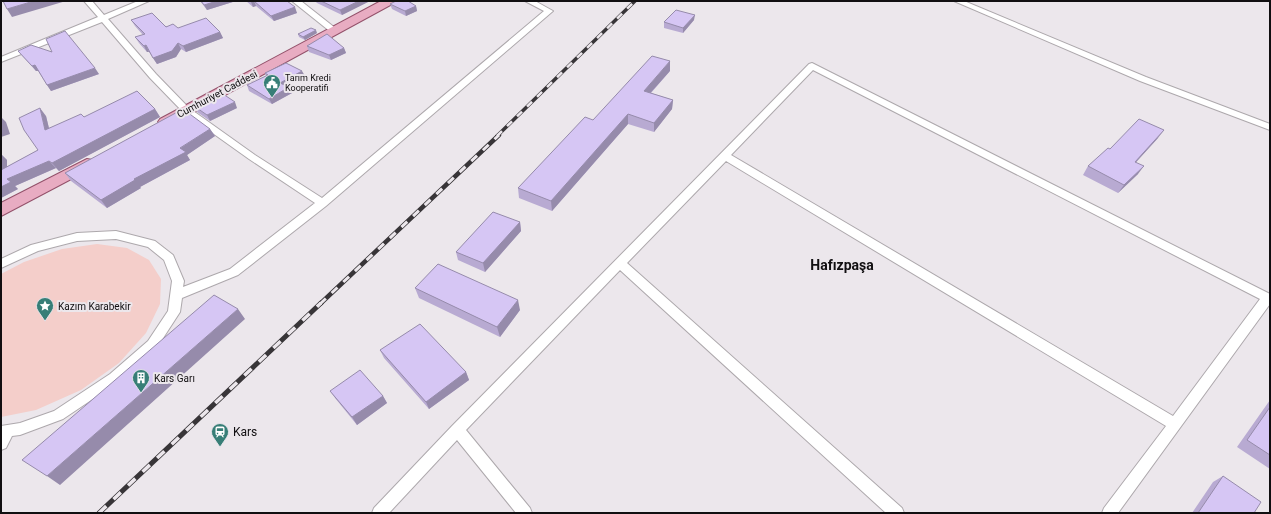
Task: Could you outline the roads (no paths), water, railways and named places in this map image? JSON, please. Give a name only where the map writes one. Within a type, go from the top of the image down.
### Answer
[{"type":"main road","name":"Cumhuriyet Caddesi","points":[[152,129],[390,1]]},
{"type":"main road","points":[[1,210],[97,158]]},
{"type":"street","points":[[88,1],[153,76],[186,110],[252,157],[322,203]]},
{"type":"street","points":[[1,60],[145,1]]},
{"type":"street","points":[[296,1],[335,31]]},
{"type":"street","points":[[176,295],[234,272],[322,203],[549,11],[529,1]]},
{"type":"street","points":[[958,1],[1143,79],[1270,127]]},
{"type":"street","points":[[379,513],[457,430],[812,66],[1269,298],[1109,513]]},
{"type":"street","points":[[725,156],[1175,424]]},
{"type":"street","points":[[1,264],[35,248],[77,237],[116,235],[151,244],[169,258],[178,281],[174,312],[152,345],[114,378],[58,415],[20,429],[5,431],[1,444]]},
{"type":"street","points":[[620,264],[897,513]]},
{"type":"street","points":[[457,430],[526,513]]},
{"type":"railway","points":[[497,136],[635,1]]},
{"type":"railway","points":[[320,304],[499,135]]},
{"type":"railway","points":[[99,513],[321,303]]},
{"type":"place","name":"Tarım Kredi Kooperatifi","points":[[272,98]]},
{"type":"place","name":"Kazım Karabekir","points":[[45,321]]},
{"type":"place","name":"Kars Garı","points":[[141,393]]},
{"type":"place","name":"Kars","points":[[220,447]]},
{"type":"district","name":"Hafızpaşa","points":[[842,265]]}]
